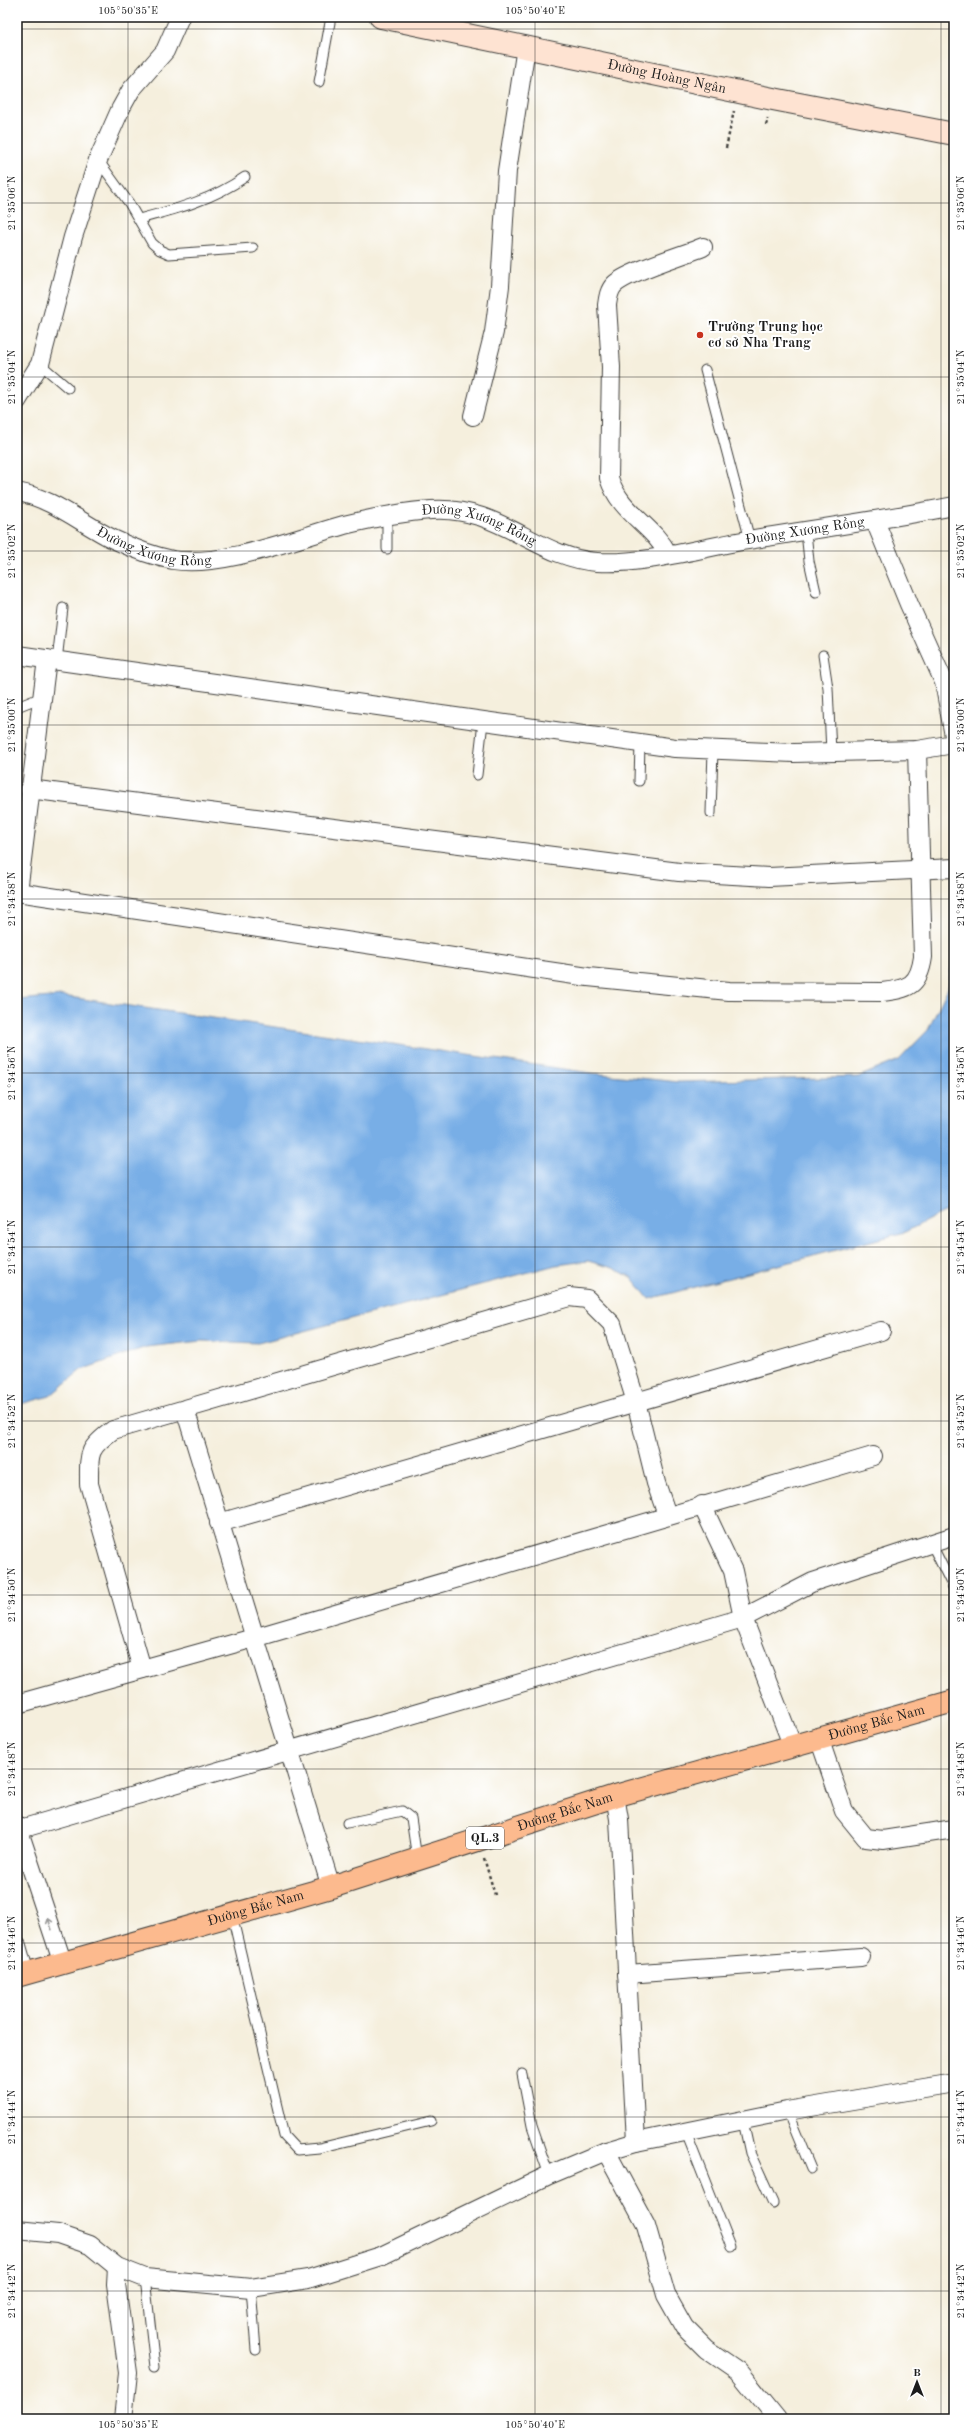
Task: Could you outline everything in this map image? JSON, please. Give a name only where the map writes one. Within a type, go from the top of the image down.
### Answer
[{"type":"highway","name":"Đường Bắc Nam","points":[[21,1975],[62,1961],[332,1887],[615,1796],[954,1701]]},
{"type":"street","points":[[17,401],[40,364],[73,237],[98,160],[121,108],[131,90],[165,51],[180,17]]},
{"type":"street","name":"Đường Hoàng Ngân","points":[[381,17],[738,92],[954,134]]},
{"type":"street","points":[[473,416],[494,332],[500,286],[507,171],[526,47]]},
{"type":"street","points":[[668,554],[661,541],[624,508],[612,488],[609,478],[611,367],[607,305],[608,295],[614,285],[626,277],[704,247]]},
{"type":"street","name":"Đường Xương Rồng","points":[[17,492],[35,495],[112,539],[136,549],[175,560],[219,559],[387,515],[433,510],[464,511],[487,517],[569,557],[594,562],[621,562],[875,521],[954,506]]},
{"type":"street","points":[[875,521],[908,604],[944,682],[954,736]]},
{"type":"street","points":[[17,655],[640,744],[713,750],[831,752],[917,750],[954,744]]},
{"type":"street","points":[[52,660],[42,697],[25,798],[18,892],[588,977],[729,991],[882,992],[906,989],[921,973],[923,957],[917,750]]},
{"type":"street","points":[[25,798],[679,872],[769,877],[954,868]]},
{"type":"street","points":[[142,1669],[89,1484],[89,1459],[95,1443],[113,1430],[569,1297],[587,1299],[612,1324],[636,1402],[656,1483],[667,1515]]},
{"type":"street","points":[[219,1523],[881,1331]]},
{"type":"street","points":[[185,1409],[254,1638],[332,1887]]},
{"type":"street","points":[[17,1704],[254,1638],[667,1515],[873,1456]]},
{"type":"street","points":[[702,1505],[733,1571],[743,1618],[793,1747]]},
{"type":"street","points":[[62,1961],[17,1828],[743,1618],[813,1582],[954,1536]]},
{"type":"street","points":[[819,1738],[844,1811],[866,1838],[883,1840],[954,1828]]},
{"type":"street","points":[[615,1796],[619,1819],[636,2142]]},
{"type":"street","points":[[17,1946],[21,1975]]},
{"type":"street","points":[[627,1974],[861,1957]]},
{"type":"street","points":[[17,2230],[58,2234],[90,2245],[117,2267],[145,2278],[251,2288],[308,2279],[381,2256],[549,2175],[606,2151],[685,2130],[743,2121],[787,2111],[954,2082]]},
{"type":"street","points":[[606,2151],[646,2225],[666,2295],[684,2327],[706,2349],[738,2371],[777,2419]]},
{"type":"street","points":[[117,2267],[116,2284],[128,2373],[122,2419]]},
{"type":"lane","points":[[319,82],[331,17]]},
{"type":"lane","points":[[98,160],[139,220],[152,243],[160,250],[169,254],[253,248]]},
{"type":"lane","points":[[139,220],[199,203],[229,188],[245,177]]},
{"type":"lane","points":[[40,364],[68,388]]},
{"type":"lane","points":[[705,370],[750,540]]},
{"type":"lane","points":[[387,515],[387,549]]},
{"type":"lane","points":[[806,532],[809,561],[816,592]]},
{"type":"lane","points":[[52,660],[63,608]]},
{"type":"lane","points":[[823,655],[828,688],[831,752]]},
{"type":"lane","points":[[17,707],[42,697]]},
{"type":"lane","points":[[477,775],[483,722]]},
{"type":"lane","points":[[639,781],[640,744]]},
{"type":"lane","points":[[710,813],[713,750]]},
{"type":"lane","points":[[931,1543],[954,1589]]},
{"type":"lane","points":[[347,1823],[402,1811],[411,1818],[417,1859]]},
{"type":"lane","points":[[232,1915],[284,2136],[291,2146],[297,2150],[319,2148],[431,2121]]},
{"type":"lane","points":[[522,2074],[532,2126],[549,2175]]},
{"type":"lane","points":[[787,2111],[811,2169]]},
{"type":"lane","points":[[743,2121],[750,2153],[773,2203]]},
{"type":"lane","points":[[685,2130],[731,2247]]},
{"type":"lane","points":[[145,2278],[155,2367]]},
{"type":"lane","points":[[251,2288],[256,2350]]},
{"type":"path","points":[[726,148],[738,92]]},
{"type":"path","points":[[479,1840],[495,1895]]},
{"type":"water","points":[[954,951],[954,1209],[942,1213],[905,1232],[649,1299],[631,1277],[613,1268],[588,1261],[556,1265],[258,1343],[201,1341],[146,1347],[81,1370],[50,1396],[17,1405],[17,1000],[62,996],[591,1073],[679,1082],[858,1077],[899,1060],[928,1030],[948,988]]},
{"type":"place","name":"Trường Trung học cơ sở Nha Trang","points":[[700,335]]}]
